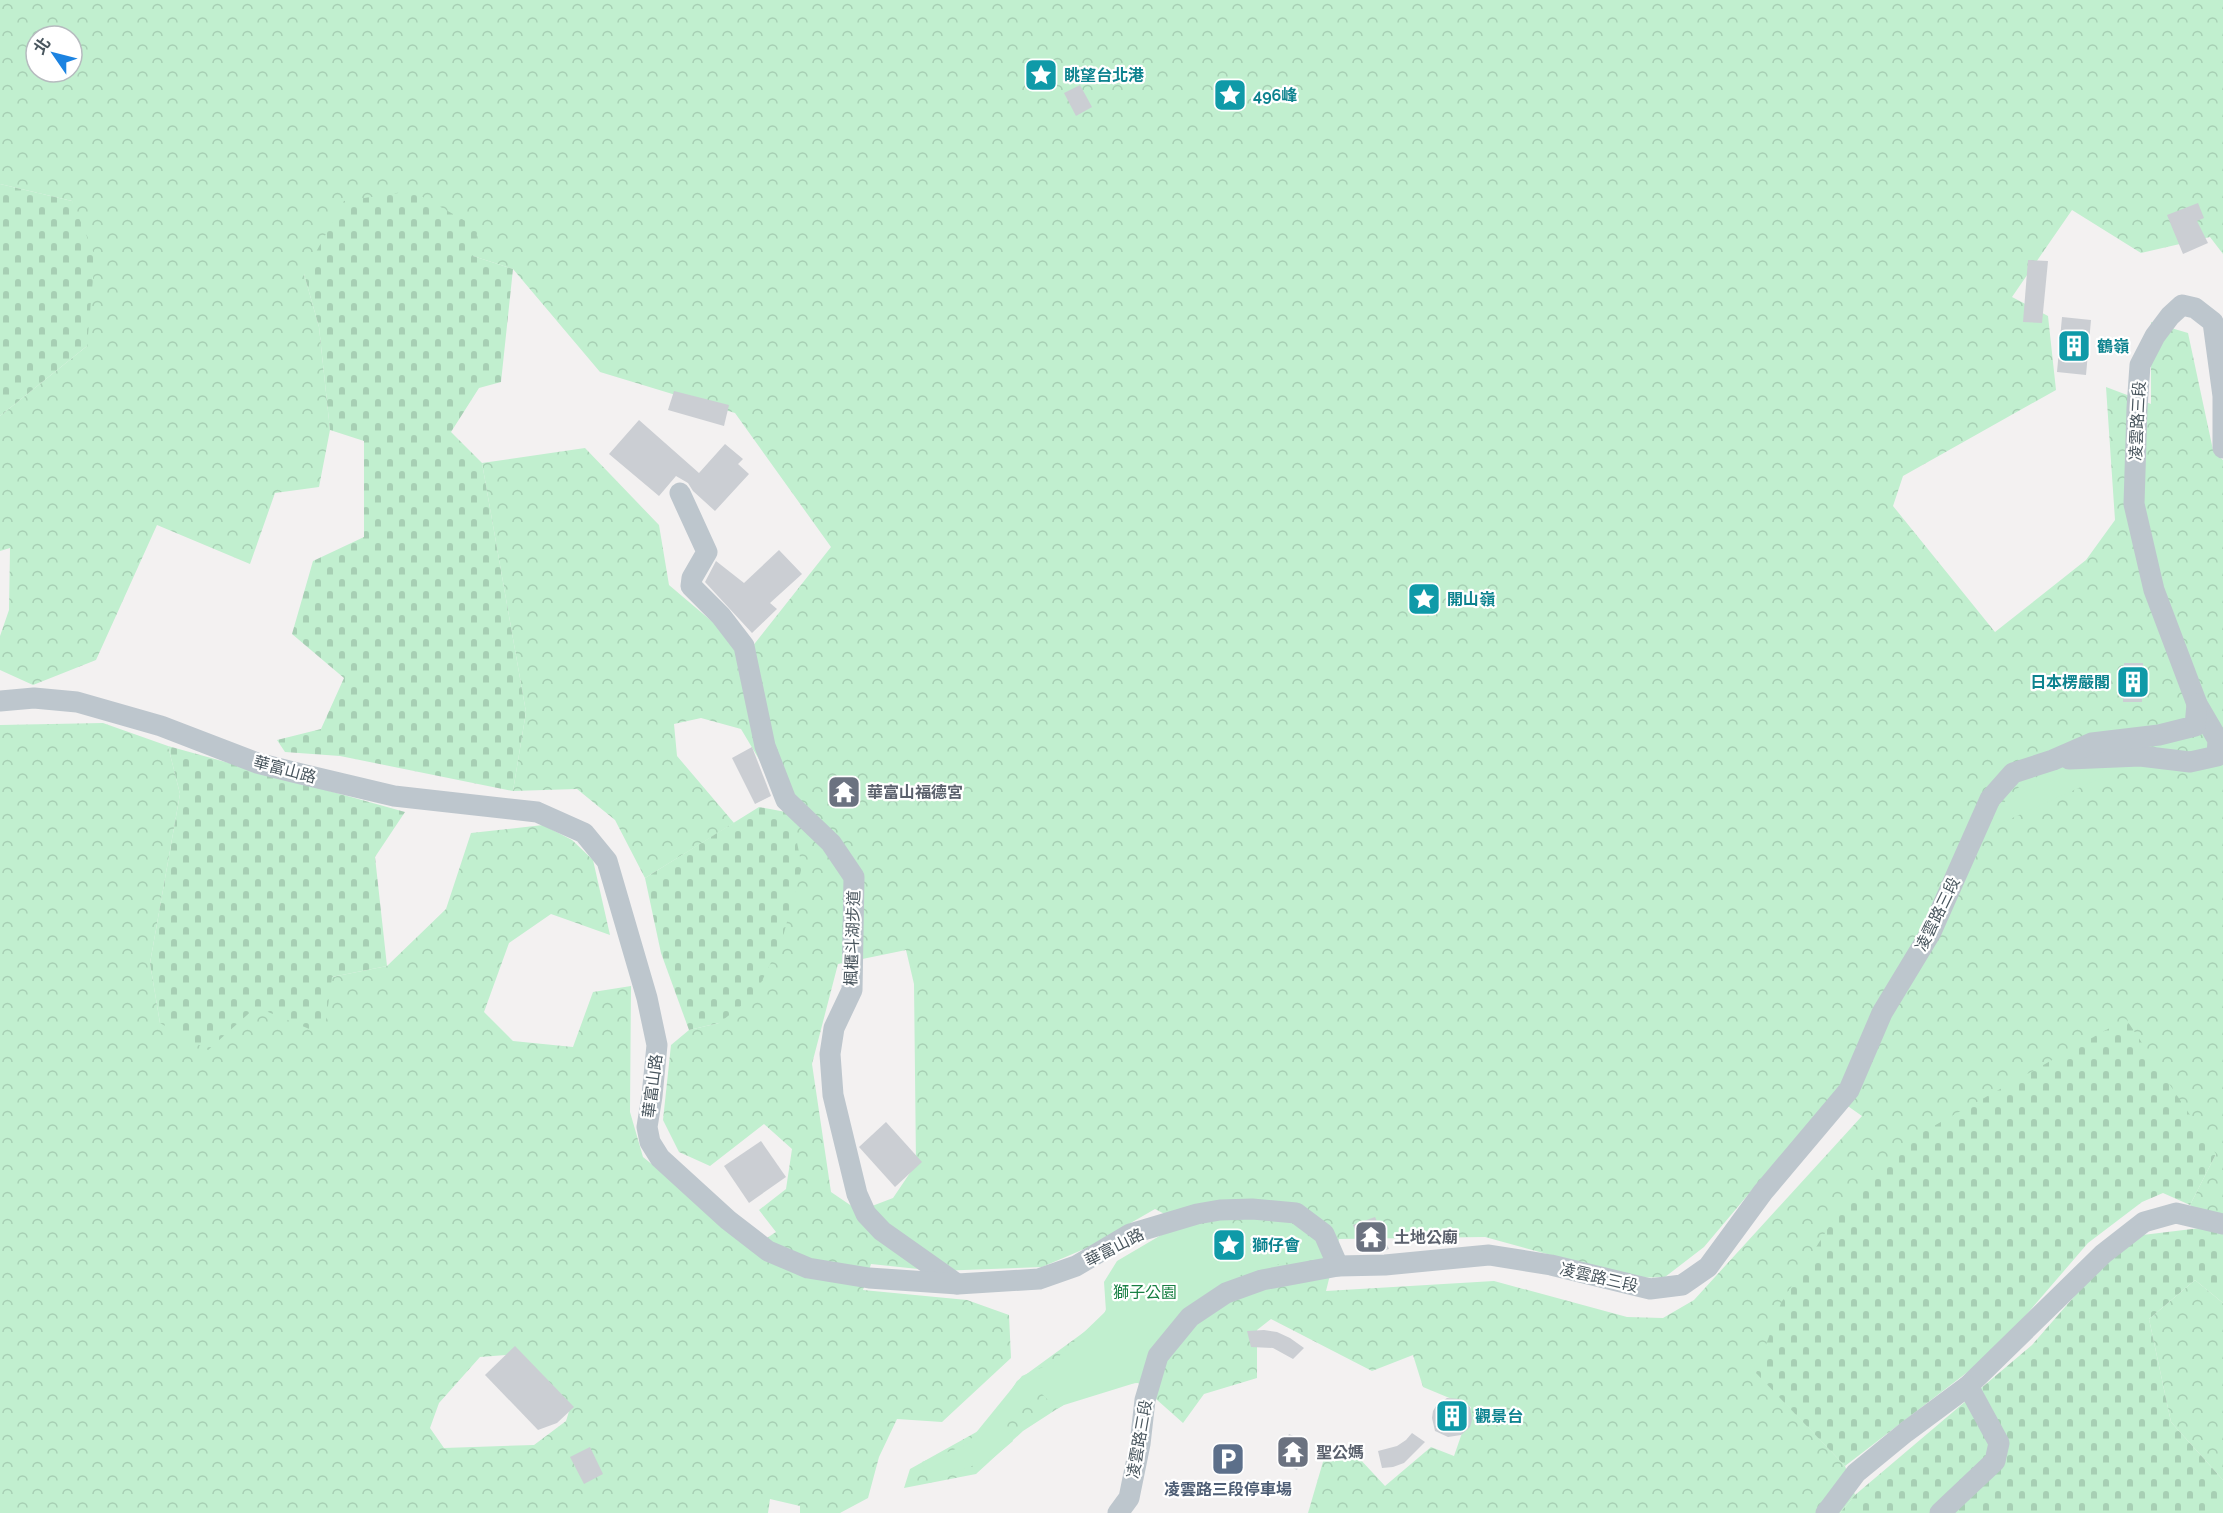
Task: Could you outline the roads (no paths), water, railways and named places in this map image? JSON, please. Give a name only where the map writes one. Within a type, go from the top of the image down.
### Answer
[{"type":"street","name":"凌雲路三段","points":[[2053,760],[2140,756],[2190,762],[2217,756],[2218,740],[2197,704],[2154,590],[2134,504],[2140,365],[2155,336],[2170,316],[2182,305],[2195,308],[2213,322],[2223,396],[2223,448]]},
{"type":"street","name":"楓櫃斗湖步道","points":[[680,493],[707,552],[692,578],[691,586],[721,616],[744,646],[765,746],[786,800],[831,843],[854,877],[852,990],[834,1028],[830,1054],[833,1095],[857,1194],[866,1214],[882,1231],[958,1284]]},
{"type":"street","name":"華富山路","points":[[0,701],[34,698],[77,702],[161,726],[257,763],[394,796],[537,812],[584,833],[607,861],[657,1045],[647,1127],[650,1142],[660,1158],[728,1220],[768,1251],[788,1260],[808,1268],[869,1278],[958,1284],[1040,1279],[1076,1266],[1130,1234],[1197,1214],[1220,1210],[1252,1209],[1296,1213],[1324,1234],[1338,1266]]},
{"type":"street","name":"凌雲路三段","points":[[1118,1513],[1129,1498],[1140,1444],[1145,1400],[1158,1356],[1190,1317],[1226,1293],[1262,1280],[1338,1266],[1385,1265],[1489,1255],[1551,1265],[1650,1289],[1682,1285],[1708,1267],[1763,1192],[1849,1090],[1882,1013],[1931,933],[1990,799],[2013,773],[2053,760],[2092,743],[2159,735],[2195,726],[2197,704]]},
{"type":"street","points":[[1826,1513],[1856,1473],[1968,1386],[2103,1254],[2144,1222],[2176,1214],[2223,1224]]},
{"type":"street","points":[[1940,1513],[1995,1461],[1999,1443],[1968,1386]]},
{"type":"place","name":"眺望台北港","points":[[1041,75]]},
{"type":"place","name":"496峰","points":[[1230,95]]},
{"type":"place","name":"鶴嶺","points":[[2074,346]]},
{"type":"place","name":"開山嶺","points":[[1424,599]]},
{"type":"place","name":"日本楞嚴閣","points":[[2133,682]]},
{"type":"place","name":"華富山福德宮","points":[[844,792]]},
{"type":"place","name":"土地公廟","points":[[1371,1237]]},
{"type":"place","name":"獅仔會","points":[[1229,1245]]},
{"type":"place","name":"觀景台","points":[[1452,1416]]},
{"type":"place","name":"聖公媽","points":[[1293,1452]]},
{"type":"place","name":"凌雲路三段停車場","points":[[1228,1459]]},
{"type":"park label","name":"獅子公園","points":[[1145,1292]]}]
